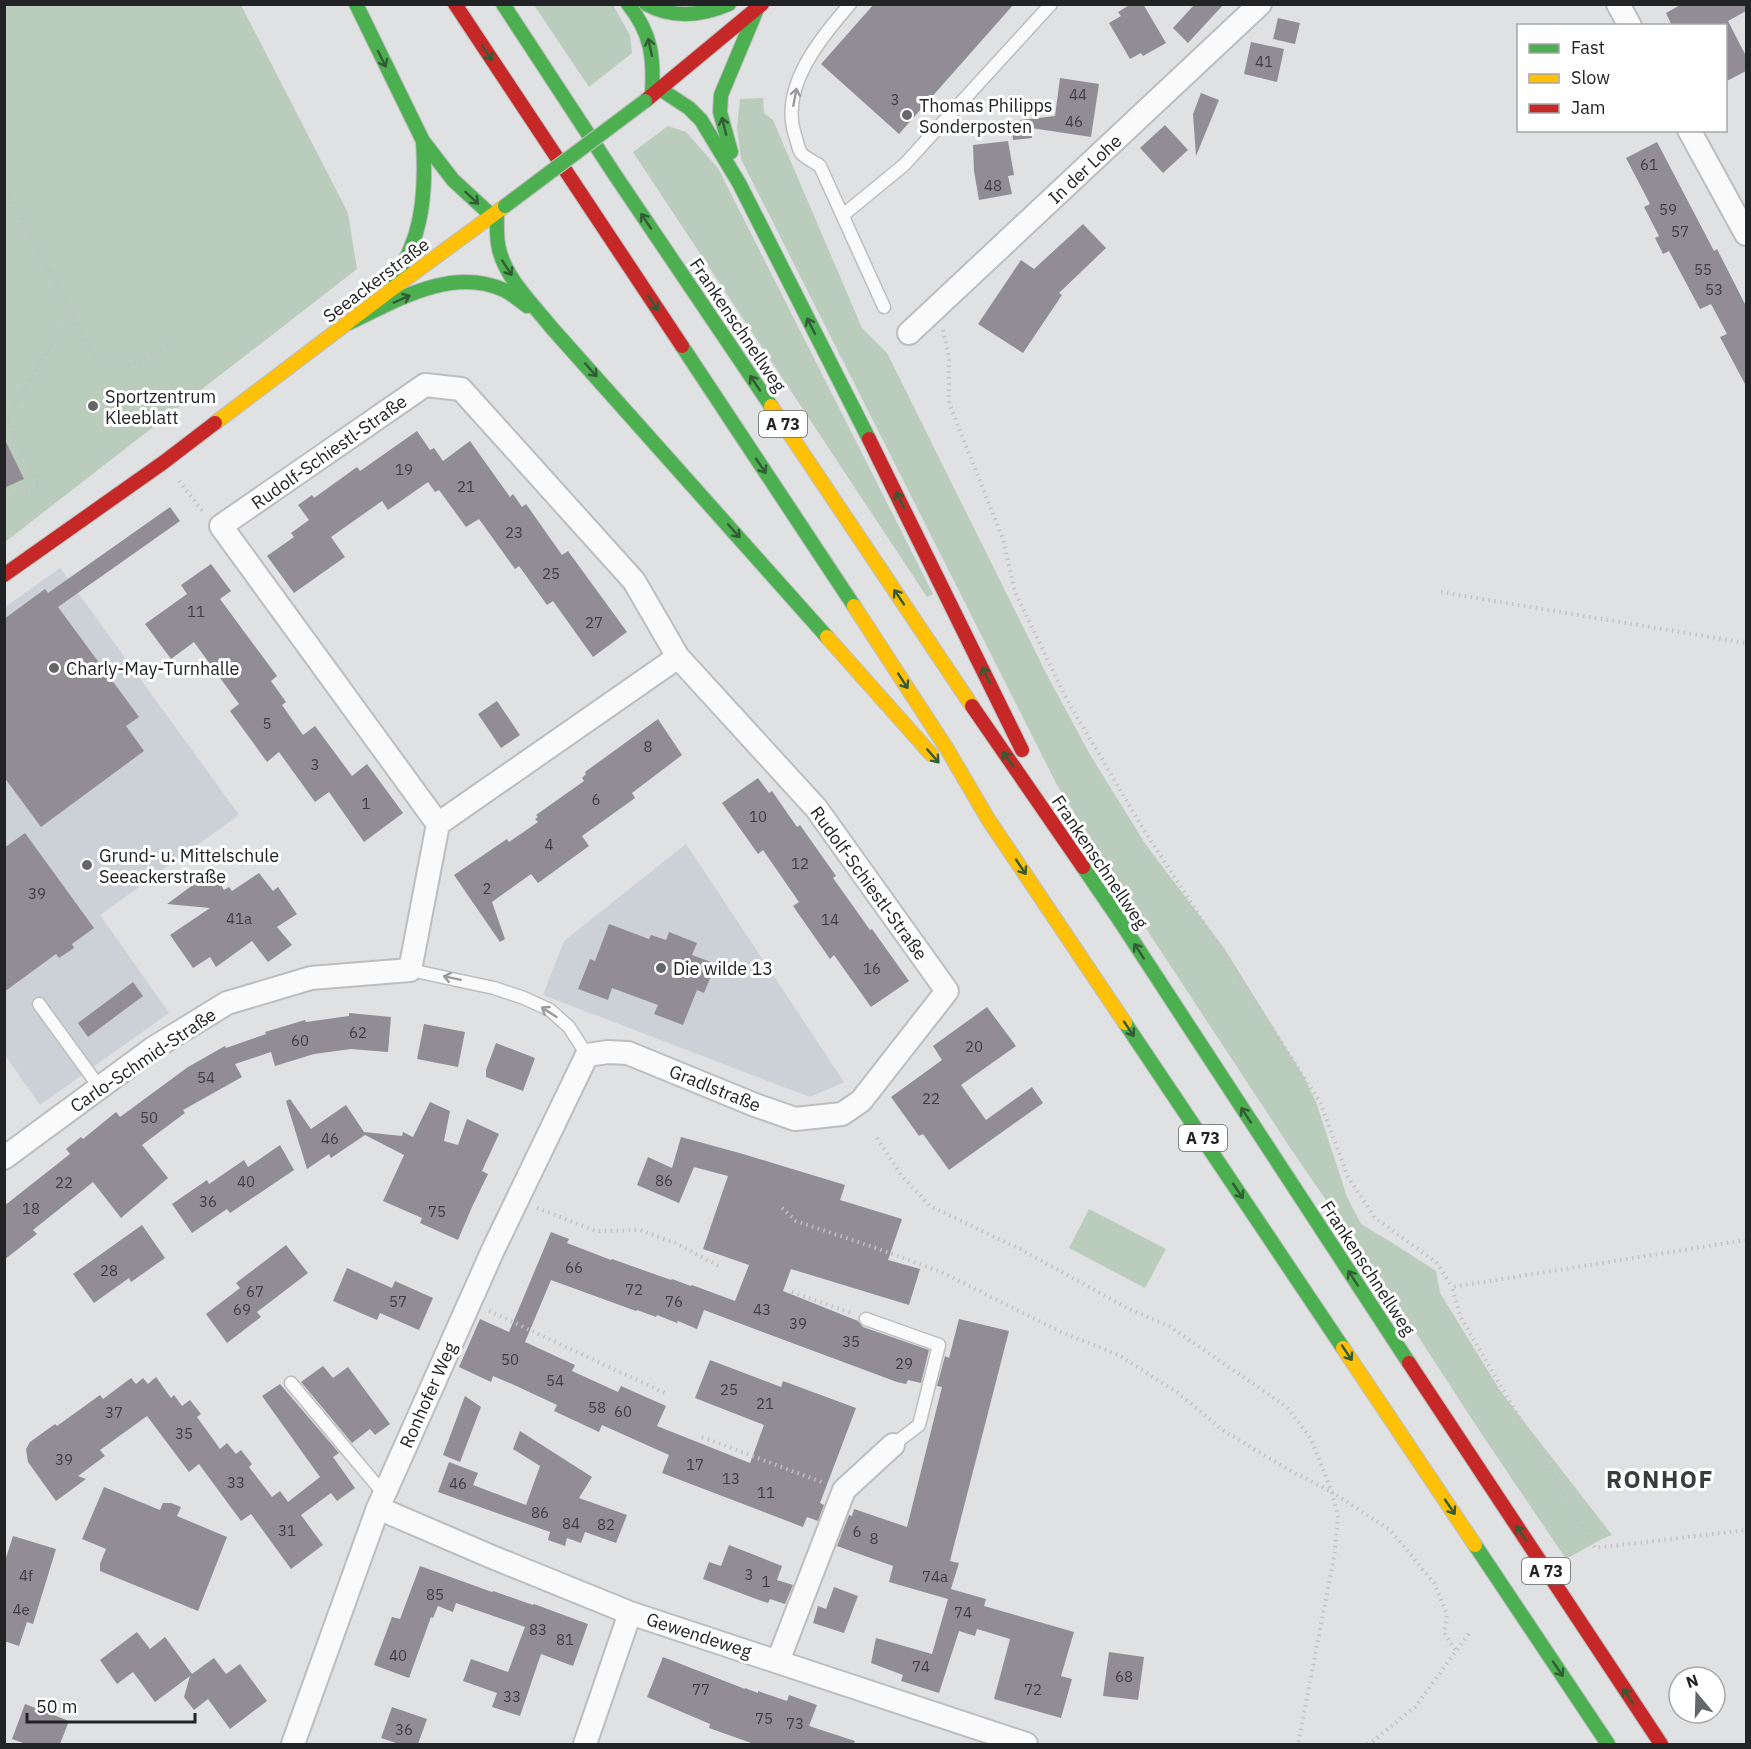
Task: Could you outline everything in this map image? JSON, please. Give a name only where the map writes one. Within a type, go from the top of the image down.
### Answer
[{"type":"main road","points":[[356,4],[423,141],[453,180],[498,211],[496,235],[504,265],[551,327],[988,819]]},
{"type":"main road","name":"A 73","points":[[455,4],[866,624],[947,748],[988,819],[1608,1744]]},
{"type":"main road","name":"Frankenschnellweg","points":[[503,4],[924,635],[1118,918],[1661,1744]]},
{"type":"main road","points":[[628,4],[636,13],[652,46],[652,95],[689,108],[701,120],[739,183],[881,462],[1065,841]]},
{"type":"main road","points":[[646,4],[652,9],[675,15],[696,14],[729,4]]},
{"type":"main road","points":[[739,183],[720,112],[721,95],[759,7]]},
{"type":"main road","name":"Seeackerstraße","points":[[4,575],[164,462],[498,211],[652,95],[759,7]]},
{"type":"main road","points":[[392,289],[416,234],[425,178],[423,141]]},
{"type":"main road","points":[[349,323],[424,289],[452,281],[474,281],[494,285],[522,302],[551,327]]},
{"type":"street","name":"In der Lohe","points":[[909,333],[1260,4]]},
{"type":"street","points":[[1618,4],[1629,24]]},
{"type":"street","points":[[1690,132],[1746,234]]},
{"type":"street","name":"Rudolf-Schiestl-Straße","points":[[221,526],[424,385],[461,389],[634,581],[678,657],[816,808],[947,991],[861,1101],[842,1114]]},
{"type":"street","points":[[221,526],[438,824]]},
{"type":"street","points":[[410,970],[438,824],[678,657]]},
{"type":"street","name":"Carlo-Schmid-Straße","points":[[4,1158],[152,1049],[227,1003],[311,978],[410,970]]},
{"type":"street","name":"Gradlstraße","points":[[587,1055],[608,1052],[628,1053],[795,1119],[842,1114]]},
{"type":"street","name":"Ronhofer Weg","points":[[293,1744],[381,1501],[517,1200],[587,1055]]},
{"type":"street","points":[[778,1661],[844,1490],[893,1445]]},
{"type":"street","name":"Gewendeweg","points":[[381,1501],[630,1613],[1026,1744]]},
{"type":"street","points":[[585,1744],[630,1613]]},
{"type":"lane","points":[[850,4],[806,62],[794,93],[791,124],[801,153],[820,166],[884,307]]},
{"type":"lane","points":[[843,215],[904,165],[1051,4]]},
{"type":"lane","name":"Carlo-Schmid-Straße","points":[[410,970],[494,988],[550,1010],[569,1027],[587,1055]]},
{"type":"lane","points":[[39,1004],[100,1088]]},
{"type":"lane","points":[[866,1319],[939,1346],[919,1425],[893,1445]]},
{"type":"lane","points":[[291,1383],[381,1501]]},
{"type":"path","points":[[4,186],[92,354],[130,365],[170,346]]},
{"type":"path","points":[[937,307],[949,357],[949,404],[1003,540],[1015,592],[1067,700],[1142,827],[1320,1102],[1348,1177],[1375,1218],[1437,1263],[1452,1287],[1460,1316],[1595,1548],[1746,1530]]},
{"type":"path","points":[[4,501],[39,485],[6,415],[71,312]]},
{"type":"path","points":[[164,462],[201,510],[221,526]]},
{"type":"path","points":[[1441,592],[1746,643]]},
{"type":"path","points":[[877,1138],[901,1175],[930,1206],[1022,1250],[1129,1309],[1169,1326],[1287,1407],[1311,1439],[1332,1492],[1338,1518],[1334,1557],[1298,1744]]},
{"type":"path","points":[[517,1200],[596,1231],[640,1230],[675,1243],[719,1266]]},
{"type":"path","points":[[782,1208],[796,1221],[941,1272],[1061,1332],[1119,1355],[1179,1394],[1224,1431],[1289,1470],[1332,1492],[1390,1530],[1434,1583],[1448,1614],[1444,1633],[1456,1651]]},
{"type":"path","points":[[1452,1287],[1746,1240]]},
{"type":"path","points":[[792,1292],[866,1319]]},
{"type":"path","points":[[470,1302],[667,1394]]},
{"type":"path","points":[[702,1437],[844,1490]]},
{"type":"path","points":[[1367,1744],[1415,1707],[1470,1632]]},
{"type":"shaded area","name":"Grund- u. Mittelschule Seeackerstraße","points":[[60,568],[239,815],[100,915],[169,1013],[40,1105],[5,1055],[4,608]]},
{"type":"shaded area","name":"Die wilde 13","points":[[686,844],[844,1082],[810,1097],[543,995],[564,941]]},
{"type":"green space","name":"Sportzentrum Kleeblatt","points":[[5,5],[241,5],[348,213],[357,269],[5,542]]},
{"type":"green space","points":[[534,5],[613,5],[630,35],[632,53],[589,87]]},
{"type":"green space","points":[[763,98],[764,113],[773,120],[862,328],[887,353],[1046,673],[1089,753],[1146,845],[1224,948],[1304,1077],[1316,1102],[1347,1197],[1361,1224],[1436,1271],[1440,1293],[1501,1392],[1612,1535],[1566,1559],[1122,892],[1056,783],[741,159],[737,128],[740,99]]},
{"type":"green space","points":[[668,126],[686,132],[718,168],[933,594],[927,597],[633,152]]},
{"type":"green space","points":[[1089,1209],[1166,1249],[1145,1288],[1069,1248]]},
{"type":"building","points":[[874,4],[1014,4],[899,134],[821,64]]},
{"type":"building","points":[[1131,4],[1143,4],[1166,43],[1143,56],[1141,53],[1130,59],[1109,23],[1121,16],[1118,12]]},
{"type":"building","points":[[1195,4],[1224,4],[1188,43],[1173,28]]},
{"type":"building","points":[[1682,4],[1746,4],[1746,11],[1728,21],[1746,56],[1746,71],[1727,81],[1727,24],[1671,24],[1666,13]]},
{"type":"building","points":[[1278,18],[1300,23],[1295,44],[1273,39]]},
{"type":"building","points":[[1251,42],[1284,49],[1277,82],[1244,74]]},
{"type":"building","points":[[1060,78],[1099,84],[1091,137],[1031,128],[1032,138],[1013,140],[1011,121],[1055,116]]},
{"type":"building","points":[[1201,93],[1219,100],[1196,156],[1193,114]]},
{"type":"building","points":[[1165,125],[1188,150],[1163,173],[1140,148]]},
{"type":"building","points":[[1008,141],[1014,175],[1008,176],[1012,194],[979,200],[974,171],[973,145]]},
{"type":"building","points":[[1657,142],[1714,251],[1717,249],[1746,306],[1746,386],[1720,337],[1727,334],[1711,304],[1700,309],[1669,251],[1663,254],[1655,238],[1659,236],[1644,207],[1650,204],[1626,158]]},
{"type":"building","points":[[1083,224],[1106,248],[1059,293],[1062,295],[1023,353],[978,324],[1021,260],[1034,269]]},
{"type":"building","points":[[417,431],[430,450],[434,448],[443,461],[470,441],[510,497],[513,494],[522,507],[526,504],[562,555],[568,551],[627,632],[593,657],[553,601],[547,605],[519,566],[515,569],[479,519],[466,527],[439,490],[435,492],[428,482],[388,510],[382,501],[331,537],[345,557],[294,593],[267,556],[294,537],[291,533],[309,520],[298,505],[312,495],[314,498],[357,467],[360,471]]},
{"type":"building","points":[[4,438],[24,479],[4,488]]},
{"type":"building","name":"Charly-May-Turnhalle","points":[[170,507],[180,521],[58,607],[139,717],[126,726],[144,751],[41,827],[4,777],[4,619],[45,589],[48,593]]},
{"type":"building","points":[[211,564],[231,591],[220,599],[277,676],[271,681],[286,702],[282,705],[303,735],[315,726],[352,776],[367,764],[403,813],[364,842],[329,792],[315,802],[279,752],[267,762],[230,711],[239,704],[194,642],[171,659],[145,624],[187,594],[181,585]]},
{"type":"building","points":[[497,701],[520,735],[501,748],[478,714]]},
{"type":"building","points":[[658,719],[682,755],[632,793],[635,798],[582,836],[589,846],[538,883],[531,874],[492,902],[505,939],[500,942],[454,875],[507,839],[509,842],[538,822],[535,819],[538,817],[536,815],[584,781],[582,778],[585,772]]},
{"type":"building","points":[[758,778],[769,793],[772,791],[797,827],[800,825],[836,876],[833,878],[909,981],[871,1007],[834,955],[830,959],[793,906],[799,902],[763,850],[758,854],[722,803]]},
{"type":"building","points":[[25,833],[94,928],[72,944],[74,948],[59,958],[56,954],[4,992],[4,848]]},
{"type":"building","points":[[212,871],[224,890],[229,887],[232,891],[259,873],[273,891],[278,887],[297,914],[277,927],[292,945],[268,962],[252,941],[216,967],[210,957],[193,968],[170,935],[210,908],[167,904]]},
{"type":"building","points":[[609,924],[649,939],[651,935],[666,940],[669,932],[697,943],[692,955],[716,964],[704,993],[697,990],[683,1025],[654,1014],[658,1005],[612,988],[608,1000],[578,989],[590,959],[595,961]]},
{"type":"building","points":[[133,982],[143,996],[88,1037],[78,1023]]},
{"type":"building","points":[[987,1007],[1016,1046],[961,1085],[986,1120],[1032,1087],[1043,1103],[949,1170],[923,1134],[919,1136],[891,1097],[942,1060],[933,1046]]},
{"type":"building","points":[[349,1013],[391,1017],[388,1052],[351,1049],[314,1054],[275,1066],[271,1052],[235,1064],[242,1077],[183,1110],[185,1113],[142,1145],[168,1178],[121,1218],[93,1182],[33,1230],[37,1234],[4,1260],[4,1206],[70,1154],[66,1149],[81,1137],[83,1139],[116,1112],[120,1117],[188,1067],[225,1046],[226,1048],[266,1034],[265,1032],[305,1020],[306,1022],[349,1016]]},
{"type":"building","points":[[424,1024],[465,1032],[458,1067],[417,1059]]},
{"type":"building","points":[[496,1043],[535,1058],[523,1091],[486,1077],[486,1070]]},
{"type":"building","points":[[290,1099],[311,1129],[346,1105],[364,1132],[402,1136],[403,1132],[413,1137],[430,1102],[450,1111],[444,1141],[458,1145],[467,1119],[499,1134],[482,1171],[488,1174],[458,1240],[420,1223],[422,1218],[383,1201],[404,1155],[365,1135],[331,1158],[329,1154],[307,1169],[286,1101]]},
{"type":"building","points":[[681,1137],[845,1185],[840,1200],[902,1219],[888,1260],[920,1269],[909,1305],[791,1269],[783,1291],[858,1321],[863,1327],[929,1350],[921,1383],[908,1380],[906,1384],[897,1382],[704,1310],[697,1329],[678,1321],[677,1323],[657,1315],[656,1317],[636,1311],[551,1280],[525,1342],[575,1365],[572,1371],[618,1392],[621,1386],[666,1406],[657,1426],[750,1463],[764,1425],[695,1398],[710,1360],[781,1387],[783,1381],[856,1408],[820,1503],[824,1505],[818,1521],[807,1517],[803,1527],[662,1473],[669,1455],[602,1425],[599,1432],[554,1411],[557,1405],[512,1384],[493,1376],[491,1382],[459,1367],[480,1319],[509,1332],[551,1232],[569,1239],[567,1243],[611,1260],[735,1301],[749,1265],[703,1249],[728,1176],[694,1167],[679,1203],[637,1185],[648,1157],[672,1168]]},
{"type":"building","points":[[280,1145],[294,1170],[230,1213],[227,1209],[192,1233],[172,1204],[207,1180],[209,1184],[244,1160],[248,1167]]},
{"type":"building","points":[[142,1225],[165,1258],[131,1282],[129,1278],[94,1303],[73,1274]]},
{"type":"building","points":[[286,1245],[308,1273],[257,1312],[261,1317],[227,1343],[206,1314],[240,1288],[236,1283]]},
{"type":"building","points":[[347,1268],[392,1288],[395,1281],[433,1298],[419,1330],[380,1313],[377,1320],[333,1301]]},
{"type":"building","points":[[959,1319],[1009,1331],[950,1561],[959,1563],[950,1592],[951,1589],[986,1599],[984,1606],[1074,1632],[1061,1676],[1072,1679],[1061,1718],[994,1699],[1010,1639],[977,1629],[975,1636],[959,1631],[939,1693],[901,1681],[903,1675],[871,1663],[876,1638],[932,1654],[948,1599],[889,1582],[893,1566],[837,1546],[849,1515],[852,1516],[854,1509],[907,1527],[942,1387],[937,1386],[945,1356],[949,1358]]},
{"type":"building","points":[[323,1366],[333,1378],[348,1367],[390,1424],[375,1435],[370,1429],[352,1443],[301,1382]]},
{"type":"building","points":[[156,1377],[171,1398],[174,1395],[182,1406],[190,1400],[201,1414],[197,1417],[220,1449],[227,1443],[236,1454],[241,1450],[252,1464],[249,1467],[272,1497],[280,1491],[288,1502],[320,1477],[262,1396],[280,1384],[339,1453],[333,1457],[355,1488],[337,1501],[331,1493],[301,1515],[323,1545],[291,1569],[251,1514],[241,1521],[199,1464],[189,1472],[147,1416],[100,1450],[105,1456],[78,1476],[86,1479],[56,1501],[28,1462],[26,1449],[30,1442],[100,1395],[103,1399],[131,1378],[136,1384],[143,1378],[148,1384]]},
{"type":"building","points":[[465,1396],[481,1407],[460,1462],[443,1455]]},
{"type":"building","points":[[520,1431],[592,1477],[579,1498],[627,1515],[616,1543],[585,1532],[581,1543],[567,1538],[565,1546],[548,1540],[550,1532],[438,1492],[449,1462],[478,1473],[473,1485],[526,1505],[540,1466],[513,1449]]},
{"type":"building","points":[[104,1487],[160,1510],[163,1503],[181,1507],[177,1516],[227,1537],[198,1611],[100,1571],[100,1564],[106,1549],[82,1539]]},
{"type":"building","points":[[13,1536],[56,1549],[33,1624],[27,1622],[19,1646],[4,1641],[4,1564]]},
{"type":"building","points":[[729,1545],[782,1566],[777,1580],[793,1585],[785,1604],[770,1599],[768,1603],[703,1579],[709,1562],[721,1566]]},
{"type":"building","points":[[420,1566],[588,1624],[573,1666],[541,1654],[520,1716],[492,1707],[497,1693],[463,1681],[471,1659],[508,1672],[525,1627],[456,1603],[453,1612],[438,1606],[433,1618],[431,1617],[409,1678],[374,1665],[392,1617],[400,1619]]},
{"type":"building","points":[[834,1587],[858,1596],[844,1633],[813,1623],[818,1606],[826,1609]]},
{"type":"building","points":[[137,1632],[150,1649],[165,1637],[192,1674],[214,1658],[226,1674],[240,1664],[267,1701],[230,1729],[208,1699],[194,1710],[184,1697],[190,1676],[155,1702],[133,1672],[117,1684],[100,1660]]},
{"type":"building","points":[[1109,1652],[1144,1657],[1138,1700],[1103,1696]]},
{"type":"building","points":[[663,1657],[745,1689],[787,1701],[789,1695],[817,1705],[809,1726],[855,1741],[854,1744],[754,1744],[709,1728],[710,1724],[647,1697]]},
{"type":"building","points":[[25,1704],[69,1721],[60,1744],[26,1744],[12,1739]]},
{"type":"building","points":[[392,1707],[427,1719],[418,1744],[399,1744],[381,1738]]},
{"type":"traffic: fast","points":[[356,4],[423,141],[453,180],[492,216]]},
{"type":"traffic: fast","points":[[503,4],[771,406]]},
{"type":"traffic: fast","points":[[628,4],[642,26],[650,47],[652,95]]},
{"type":"traffic: fast","points":[[646,4],[677,14],[698,13],[729,4]]},
{"type":"traffic: fast","points":[[731,152],[720,112],[721,95],[757,9]]},
{"type":"traffic: fast","points":[[660,89],[689,108],[701,120],[739,183],[869,439]]},
{"type":"traffic: fast","points":[[505,206],[645,101]]},
{"type":"traffic: fast","points":[[392,289],[411,248],[419,222],[424,187],[423,141]]},
{"type":"traffic: fast","points":[[497,212],[499,249],[508,271],[521,291],[827,637]]},
{"type":"traffic: fast","points":[[349,323],[424,289],[464,282],[484,284],[504,290],[527,306]]},
{"type":"traffic: fast","points":[[682,346],[854,606]]},
{"type":"traffic: fast","points":[[1083,867],[1409,1363]]},
{"type":"traffic: fast","points":[[1125,1023],[1343,1348]]},
{"type":"traffic: fast","points":[[1475,1545],[1608,1744]]},
{"type":"traffic: slow","points":[[215,423],[505,206]]},
{"type":"traffic: slow","points":[[771,406],[972,706]]},
{"type":"traffic: slow","points":[[854,606],[947,749],[988,819],[1125,1023]]},
{"type":"traffic: slow","points":[[827,637],[931,754]]},
{"type":"traffic: slow","points":[[1343,1348],[1475,1545]]},
{"type":"traffic: jam","points":[[455,4],[682,346]]},
{"type":"traffic: jam","points":[[645,101],[762,4]]},
{"type":"traffic: jam","points":[[4,575],[164,462],[215,423]]},
{"type":"traffic: jam","points":[[869,439],[1022,750]]},
{"type":"traffic: jam","points":[[972,706],[1083,867]]},
{"type":"traffic: jam","points":[[1409,1363],[1661,1744]]},
{"type":"place","name":"Thomas Philipps Sonderposten","points":[[907,115]]},
{"type":"place","name":"Sportzentrum Kleeblatt","points":[[93,406]]},
{"type":"place","name":"Charly-May-Turnhalle","points":[[54,668]]},
{"type":"place","name":"Grund- u. Mittelschule Seeackerstraße","points":[[87,865]]},
{"type":"place","name":"Die wilde 13","points":[[661,968]]},
{"type":"district","name":"RONHOF","points":[[1660,1479]]}]
